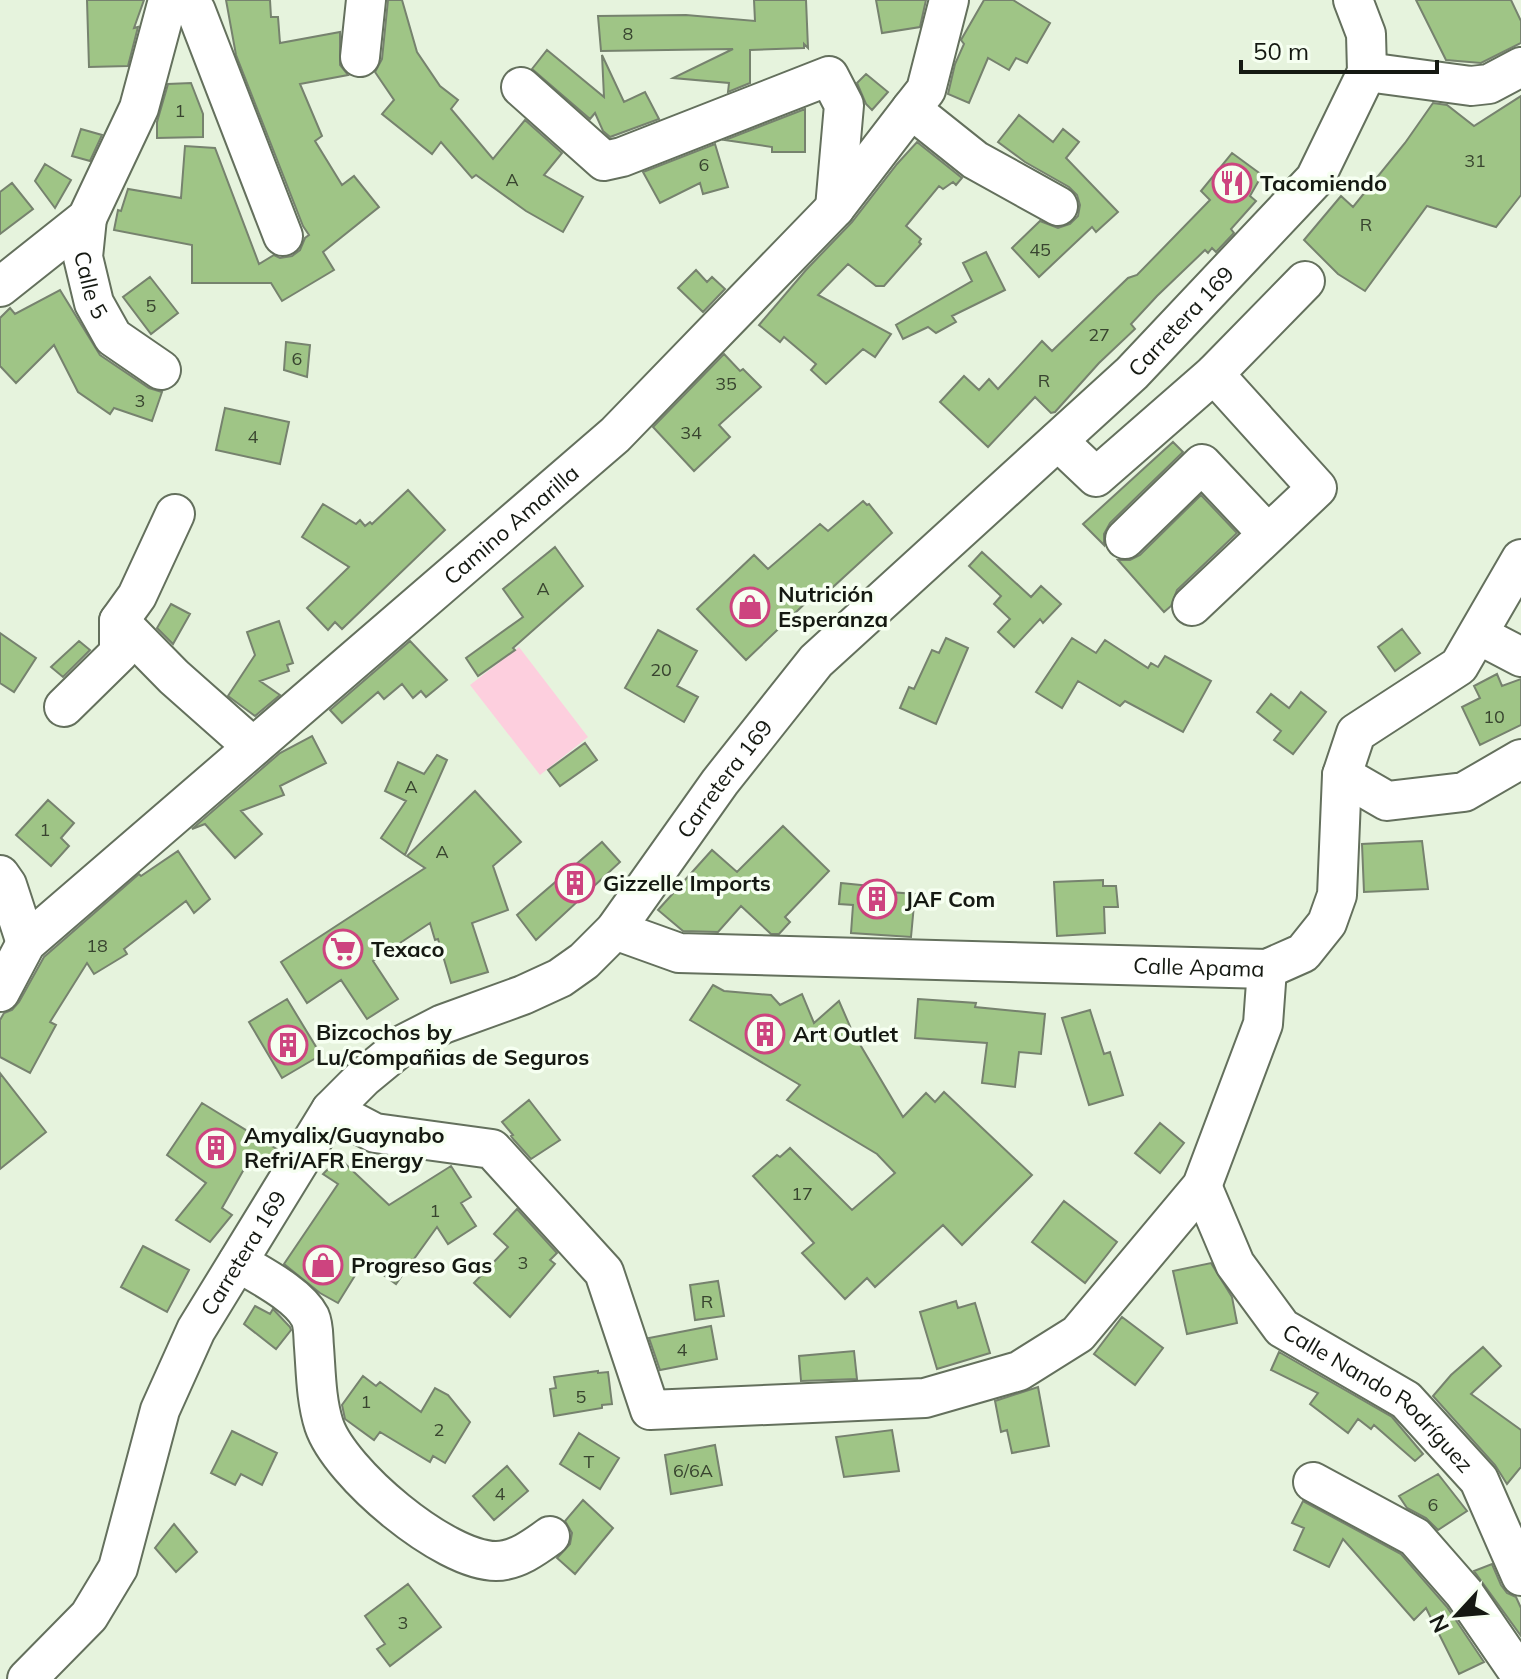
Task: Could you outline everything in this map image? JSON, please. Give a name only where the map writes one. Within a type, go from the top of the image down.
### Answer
[{"type":"street","points":[[0,287],[87,218],[139,108],[168,0]]},
{"type":"street","points":[[178,0],[196,11],[283,236]]},
{"type":"street","points":[[360,57],[366,0]]},
{"type":"street","name":"Camino Amarilla","points":[[0,992],[26,943],[615,435],[835,208],[926,90],[949,0]]},
{"type":"street","name":"Carretera 169","points":[[27,1679],[89,1616],[118,1568],[160,1410],[196,1330],[331,1110],[404,1044],[443,1024],[560,978],[584,961],[615,930],[720,782],[816,661],[1132,373],[1315,179],[1367,72],[1366,34],[1353,0]]},
{"type":"street","points":[[1367,72],[1471,86],[1489,84],[1521,67]]},
{"type":"street","points":[[521,87],[604,161],[622,157],[829,76],[844,105],[835,208]]},
{"type":"street","points":[[911,109],[975,160],[1058,206]]},
{"type":"street","name":"Calle 5","points":[[87,218],[83,257],[94,303],[113,337],[161,370]]},
{"type":"street","points":[[1058,441],[1096,477],[1214,374],[1305,281]]},
{"type":"street","points":[[1192,606],[1317,488],[1214,374]]},
{"type":"street","points":[[1125,539],[1202,464],[1267,533]]},
{"type":"street","points":[[64,707],[119,653],[119,621],[137,596],[175,514]]},
{"type":"street","name":"Calle Apama","points":[[615,930],[679,953],[1267,969],[1303,953],[1327,923],[1337,895],[1342,775],[1356,733],[1459,666],[1521,559]]},
{"type":"street","points":[[119,621],[174,677],[253,747]]},
{"type":"street","points":[[1479,635],[1521,657]]},
{"type":"street","points":[[1342,775],[1387,801],[1464,792],[1521,759]]},
{"type":"street","points":[[0,875],[7,885],[26,943]]},
{"type":"street","points":[[331,1110],[375,1133],[492,1149],[604,1272],[650,1410],[925,1398],[1019,1371],[1078,1334],[1202,1186],[1263,1024],[1267,969]]},
{"type":"street","name":"Calle Nando Rodríguez","points":[[1202,1186],[1235,1264],[1282,1328],[1406,1400],[1479,1480],[1521,1576]]},
{"type":"street","points":[[238,1262],[302,1305],[310,1318],[317,1396],[325,1428],[340,1456],[413,1525],[445,1544],[495,1561],[528,1552],[550,1536]]},
{"type":"street","points":[[1479,1480],[1521,1512]]},
{"type":"street","points":[[1313,1482],[1415,1537],[1464,1593],[1521,1676]]},
{"type":"shaded area","points":[[519,647],[588,737],[540,775],[470,685]]},
{"type":"building","points":[[87,0],[144,0],[134,28],[138,27],[128,66],[89,67]]},
{"type":"building","points":[[226,0],[270,0],[271,17],[278,17],[280,43],[340,32],[340,65],[348,75],[300,84],[322,136],[315,141],[342,185],[354,176],[379,207],[323,252],[334,270],[282,301],[271,283],[192,283],[192,245],[114,230],[118,210],[121,211],[128,189],[181,198],[185,146],[215,148],[259,264],[274,255],[280,258],[292,256],[300,250],[309,235],[236,55]]},
{"type":"building","points":[[388,0],[402,0],[417,52],[440,86],[458,100],[451,109],[493,159],[525,120],[562,153],[544,175],[583,197],[563,232],[526,211],[476,175],[472,178],[441,142],[432,154],[382,114],[394,100],[375,72],[382,59]]},
{"type":"building","points":[[754,0],[806,0],[808,48],[804,44],[804,48],[750,50],[750,83],[728,92],[729,83],[673,78],[733,49],[601,51],[598,16],[686,15],[755,21]]},
{"type":"building","points":[[876,0],[926,0],[920,27],[882,33]]},
{"type":"building","points":[[984,0],[1013,0],[1050,23],[1027,63],[1016,58],[1009,70],[988,58],[969,103],[948,94],[955,64],[964,44],[961,40]]},
{"type":"building","points":[[1416,0],[1511,0],[1521,21],[1521,43],[1481,63],[1446,60]]},
{"type":"building","points":[[547,50],[604,97],[602,55],[624,102],[645,92],[659,119],[610,137],[603,131],[595,113],[590,119],[532,69]]},
{"type":"building","points":[[866,74],[888,92],[872,110],[857,83]]},
{"type":"building","points":[[191,83],[203,114],[203,137],[157,138],[157,122],[168,84]]},
{"type":"building","points":[[1521,96],[1521,195],[1496,227],[1427,206],[1365,291],[1338,274],[1304,240],[1341,196],[1353,207],[1433,103],[1447,105],[1474,126]]},
{"type":"building","points":[[805,109],[805,152],[772,152],[772,147],[725,140]]},
{"type":"building","points":[[1019,115],[1053,142],[1063,129],[1079,142],[1066,158],[1118,212],[1096,232],[1092,227],[1039,277],[1012,248],[1040,221],[1058,228],[1070,224],[1078,216],[1080,205],[1077,195],[1069,187],[1025,162],[998,142]]},
{"type":"building","points":[[81,129],[102,135],[90,161],[72,156]]},
{"type":"building","points":[[917,142],[962,178],[956,185],[953,182],[943,189],[939,186],[906,226],[921,239],[921,244],[884,286],[876,286],[848,264],[818,295],[891,334],[875,357],[863,349],[826,384],[811,370],[816,364],[784,337],[780,342],[759,325],[852,222]]},
{"type":"building","points":[[715,144],[728,187],[703,194],[700,183],[660,203],[643,172]]},
{"type":"building","points":[[1232,153],[1262,175],[1250,196],[1256,201],[1231,229],[1234,233],[1216,252],[1212,248],[1208,253],[1205,250],[1157,296],[1131,324],[1135,329],[1055,412],[1051,413],[1035,397],[988,447],[940,402],[964,376],[979,390],[989,379],[998,389],[1042,341],[1052,351],[1128,278],[1137,275],[1210,200],[1201,191]]},
{"type":"building","points":[[45,164],[71,180],[55,208],[35,181]]},
{"type":"building","points":[[12,183],[33,209],[0,234],[0,192]]},
{"type":"building","points":[[986,252],[1005,290],[952,316],[956,322],[936,333],[928,327],[903,339],[896,325],[972,281],[963,263]]},
{"type":"building","points":[[696,270],[707,282],[712,277],[725,289],[703,312],[678,288]]},
{"type":"building","points":[[150,277],[178,313],[151,334],[123,297]]},
{"type":"building","points":[[60,290],[100,355],[149,388],[162,392],[152,421],[114,408],[110,414],[78,392],[54,345],[16,383],[0,366],[0,318],[10,308],[15,314]]},
{"type":"building","points":[[286,342],[310,345],[307,377],[284,370]]},
{"type":"building","points":[[724,354],[761,387],[719,425],[730,437],[694,471],[653,427]]},
{"type":"building","points":[[225,408],[289,422],[280,464],[216,450]]},
{"type":"building","points":[[1173,442],[1183,452],[1110,523],[1104,534],[1104,545],[1083,524]]},
{"type":"building","points":[[408,490],[445,530],[342,629],[335,622],[328,630],[307,608],[349,567],[302,537],[323,504],[356,524],[360,520],[365,526],[370,522],[372,524]]},
{"type":"building","points":[[1201,495],[1237,533],[1177,590],[1171,606],[1164,612],[1118,560],[1130,560],[1140,555]]},
{"type":"building","points":[[863,501],[869,504],[892,533],[821,598],[816,593],[746,660],[697,609],[754,555],[768,569],[820,524],[828,531]]},
{"type":"building","points":[[555,547],[583,586],[513,648],[515,650],[478,676],[466,658],[523,617],[503,589]]},
{"type":"building","points":[[982,552],[1031,597],[1041,586],[1061,604],[1043,623],[1040,619],[1014,647],[998,632],[1010,619],[994,604],[1001,596],[969,566]]},
{"type":"building","points":[[171,604],[190,614],[173,644],[157,628]]},
{"type":"building","points":[[279,621],[293,663],[287,665],[289,671],[260,681],[280,695],[255,716],[228,696],[255,655],[247,632]]},
{"type":"building","points":[[1402,629],[1420,653],[1395,671],[1378,647]]},
{"type":"building","points":[[658,630],[697,651],[677,686],[698,697],[684,722],[625,688]]},
{"type":"building","points":[[0,633],[36,658],[14,692],[0,683]]},
{"type":"building","points":[[946,638],[968,648],[936,724],[900,708],[909,687],[914,689],[932,650],[939,653]]},
{"type":"building","points":[[1072,638],[1096,653],[1105,640],[1148,668],[1151,663],[1158,667],[1165,656],[1211,681],[1183,732],[1125,701],[1120,706],[1078,681],[1062,708],[1036,692]]},
{"type":"building","points":[[79,641],[90,650],[63,677],[51,667]]},
{"type":"building","points":[[410,641],[447,680],[426,697],[421,691],[413,698],[402,684],[384,699],[378,692],[342,723],[330,710]]},
{"type":"building","points":[[1497,674],[1502,686],[1521,679],[1521,725],[1480,745],[1462,707],[1480,698],[1474,686]]},
{"type":"building","points":[[1301,692],[1326,712],[1293,754],[1274,740],[1281,731],[1257,712],[1271,694],[1289,708]]},
{"type":"building","points":[[312,736],[326,763],[280,786],[284,795],[241,811],[262,834],[235,858],[205,824],[192,829],[280,753]]},
{"type":"building","points":[[585,743],[597,760],[560,786],[548,770]]},
{"type":"building","points":[[437,755],[447,760],[405,855],[381,838],[406,801],[385,791],[398,762],[424,774]]},
{"type":"building","points":[[475,791],[521,842],[493,866],[508,910],[472,923],[488,972],[451,983],[430,923],[373,961],[398,999],[367,1019],[341,980],[307,1003],[281,962],[425,868],[407,856]]},
{"type":"building","points":[[48,800],[74,823],[61,838],[69,846],[51,866],[16,835]]},
{"type":"building","points":[[783,826],[829,871],[785,917],[790,922],[779,934],[771,934],[741,906],[718,932],[683,931],[658,910],[712,850],[737,872]]},
{"type":"building","points":[[1422,841],[1428,889],[1364,892],[1362,844]]},
{"type":"building","name":"Gizzelle Imports","points":[[602,842],[620,862],[536,940],[517,915]]},
{"type":"building","points":[[178,851],[210,899],[194,913],[186,901],[124,949],[127,954],[94,974],[87,963],[50,1022],[56,1025],[30,1073],[0,1057],[0,1020],[19,1002],[44,957],[139,874],[141,876]]},
{"type":"building","points":[[1103,880],[1103,886],[1116,886],[1118,907],[1104,907],[1105,933],[1057,936],[1054,882]]},
{"type":"building","name":"JAF Com","points":[[841,883],[915,894],[911,937],[851,933],[853,905],[839,904]]},
{"type":"building","points":[[713,985],[724,991],[771,995],[780,1005],[802,994],[814,1023],[839,1001],[852,1031],[903,1117],[926,1093],[935,1102],[944,1092],[1032,1175],[962,1245],[943,1225],[875,1287],[867,1278],[845,1299],[802,1253],[814,1243],[753,1176],[790,1148],[852,1210],[895,1173],[877,1154],[787,1100],[800,1085],[690,1020]]},
{"type":"building","name":"Bizcochos by Lu/Compañias de Seguros","points":[[287,999],[321,1055],[282,1078],[249,1022]]},
{"type":"building","points":[[918,999],[976,1003],[975,1007],[1045,1014],[1041,1054],[1019,1052],[1015,1087],[982,1083],[987,1043],[915,1038]]},
{"type":"building","points":[[1090,1010],[1104,1054],[1110,1052],[1123,1095],[1089,1105],[1062,1018]]},
{"type":"building","points":[[0,1073],[46,1132],[0,1169]]},
{"type":"building","points":[[529,1100],[560,1140],[531,1159],[502,1122]]},
{"type":"building","name":"Amyalix/Guaynabo Refri/AFR Energy","points":[[202,1103],[280,1151],[273,1162],[252,1155],[222,1208],[232,1215],[210,1242],[176,1220],[206,1183],[167,1155]]},
{"type":"building","points":[[1160,1123],[1184,1143],[1160,1173],[1135,1153]]},
{"type":"building","points":[[339,1158],[389,1205],[451,1166],[471,1197],[461,1203],[476,1226],[448,1244],[437,1227],[396,1284],[364,1261],[338,1303],[320,1293],[284,1264],[338,1184],[323,1174]]},
{"type":"building","points":[[1064,1201],[1117,1242],[1085,1283],[1032,1242]]},
{"type":"building","points":[[517,1209],[557,1253],[550,1260],[555,1264],[510,1317],[474,1283],[508,1247],[494,1234]]},
{"type":"building","points":[[143,1246],[189,1270],[167,1312],[121,1287]]},
{"type":"building","points":[[1211,1263],[1232,1297],[1237,1323],[1187,1334],[1173,1271]]},
{"type":"building","points":[[718,1281],[724,1316],[695,1320],[690,1285]]},
{"type":"building","points":[[956,1301],[958,1308],[975,1303],[990,1353],[937,1369],[920,1312]]},
{"type":"building","points":[[255,1306],[270,1314],[273,1309],[290,1327],[291,1330],[276,1349],[244,1324]]},
{"type":"building","points":[[1122,1317],[1163,1348],[1135,1385],[1094,1354]]},
{"type":"building","points":[[711,1326],[717,1359],[660,1370],[649,1338]]},
{"type":"building","points":[[1483,1347],[1501,1366],[1471,1394],[1521,1430],[1521,1467],[1507,1484],[1495,1465],[1433,1396]]},
{"type":"building","points":[[854,1351],[857,1379],[801,1381],[799,1356]]},
{"type":"building","points":[[1279,1352],[1392,1417],[1423,1454],[1415,1461],[1374,1425],[1371,1429],[1358,1419],[1348,1433],[1310,1404],[1318,1393],[1271,1370]]},
{"type":"building","points":[[608,1372],[612,1404],[554,1416],[550,1389],[556,1388],[554,1377]]},
{"type":"building","points":[[363,1376],[376,1386],[380,1382],[421,1412],[435,1388],[448,1395],[470,1422],[445,1463],[433,1456],[430,1462],[380,1432],[374,1440],[345,1419],[342,1405]]},
{"type":"building","points":[[1038,1387],[1049,1446],[1012,1453],[1007,1430],[1001,1432],[995,1401]]},
{"type":"building","points":[[892,1430],[899,1471],[844,1477],[836,1437]]},
{"type":"building","points":[[232,1431],[277,1453],[262,1485],[241,1474],[235,1485],[211,1473]]},
{"type":"building","points":[[579,1433],[619,1458],[600,1489],[560,1464]]},
{"type":"building","points":[[715,1445],[722,1485],[671,1494],[665,1455]]},
{"type":"building","points":[[507,1466],[528,1491],[494,1520],[473,1496]]},
{"type":"building","points":[[1438,1474],[1467,1511],[1438,1530],[1426,1518],[1407,1508],[1399,1496]]},
{"type":"building","points":[[583,1500],[613,1528],[575,1574],[557,1558],[570,1544],[572,1533],[565,1521]]},
{"type":"building","points":[[1303,1501],[1401,1554],[1447,1607],[1484,1662],[1459,1674],[1426,1608],[1414,1620],[1343,1539],[1329,1567],[1294,1550],[1304,1528],[1292,1523]]},
{"type":"building","points":[[174,1524],[197,1552],[176,1572],[155,1548]]},
{"type":"building","points":[[1492,1564],[1501,1585],[1507,1593],[1516,1597],[1521,1608],[1521,1636],[1474,1571]]},
{"type":"building","points":[[408,1584],[441,1627],[390,1666],[377,1649],[385,1644],[365,1616]]},
{"type":"place","name":"Tacomiendo","points":[[1232,183]]},
{"type":"place","name":"Nutrición Esperanza","points":[[750,607]]},
{"type":"place","name":"Gizzelle Imports","points":[[575,883]]},
{"type":"place","name":"JAF Com","points":[[877,899]]},
{"type":"place","name":"Texaco","points":[[343,949]]},
{"type":"place","name":"Art Outlet","points":[[765,1034]]},
{"type":"place","name":"Bizcochos by Lu/Compañias de Seguros","points":[[288,1045]]},
{"type":"place","name":"Amyalix/Guaynabo Refri/AFR Energy","points":[[216,1148]]},
{"type":"place","name":"Progreso Gas","points":[[323,1265]]}]
